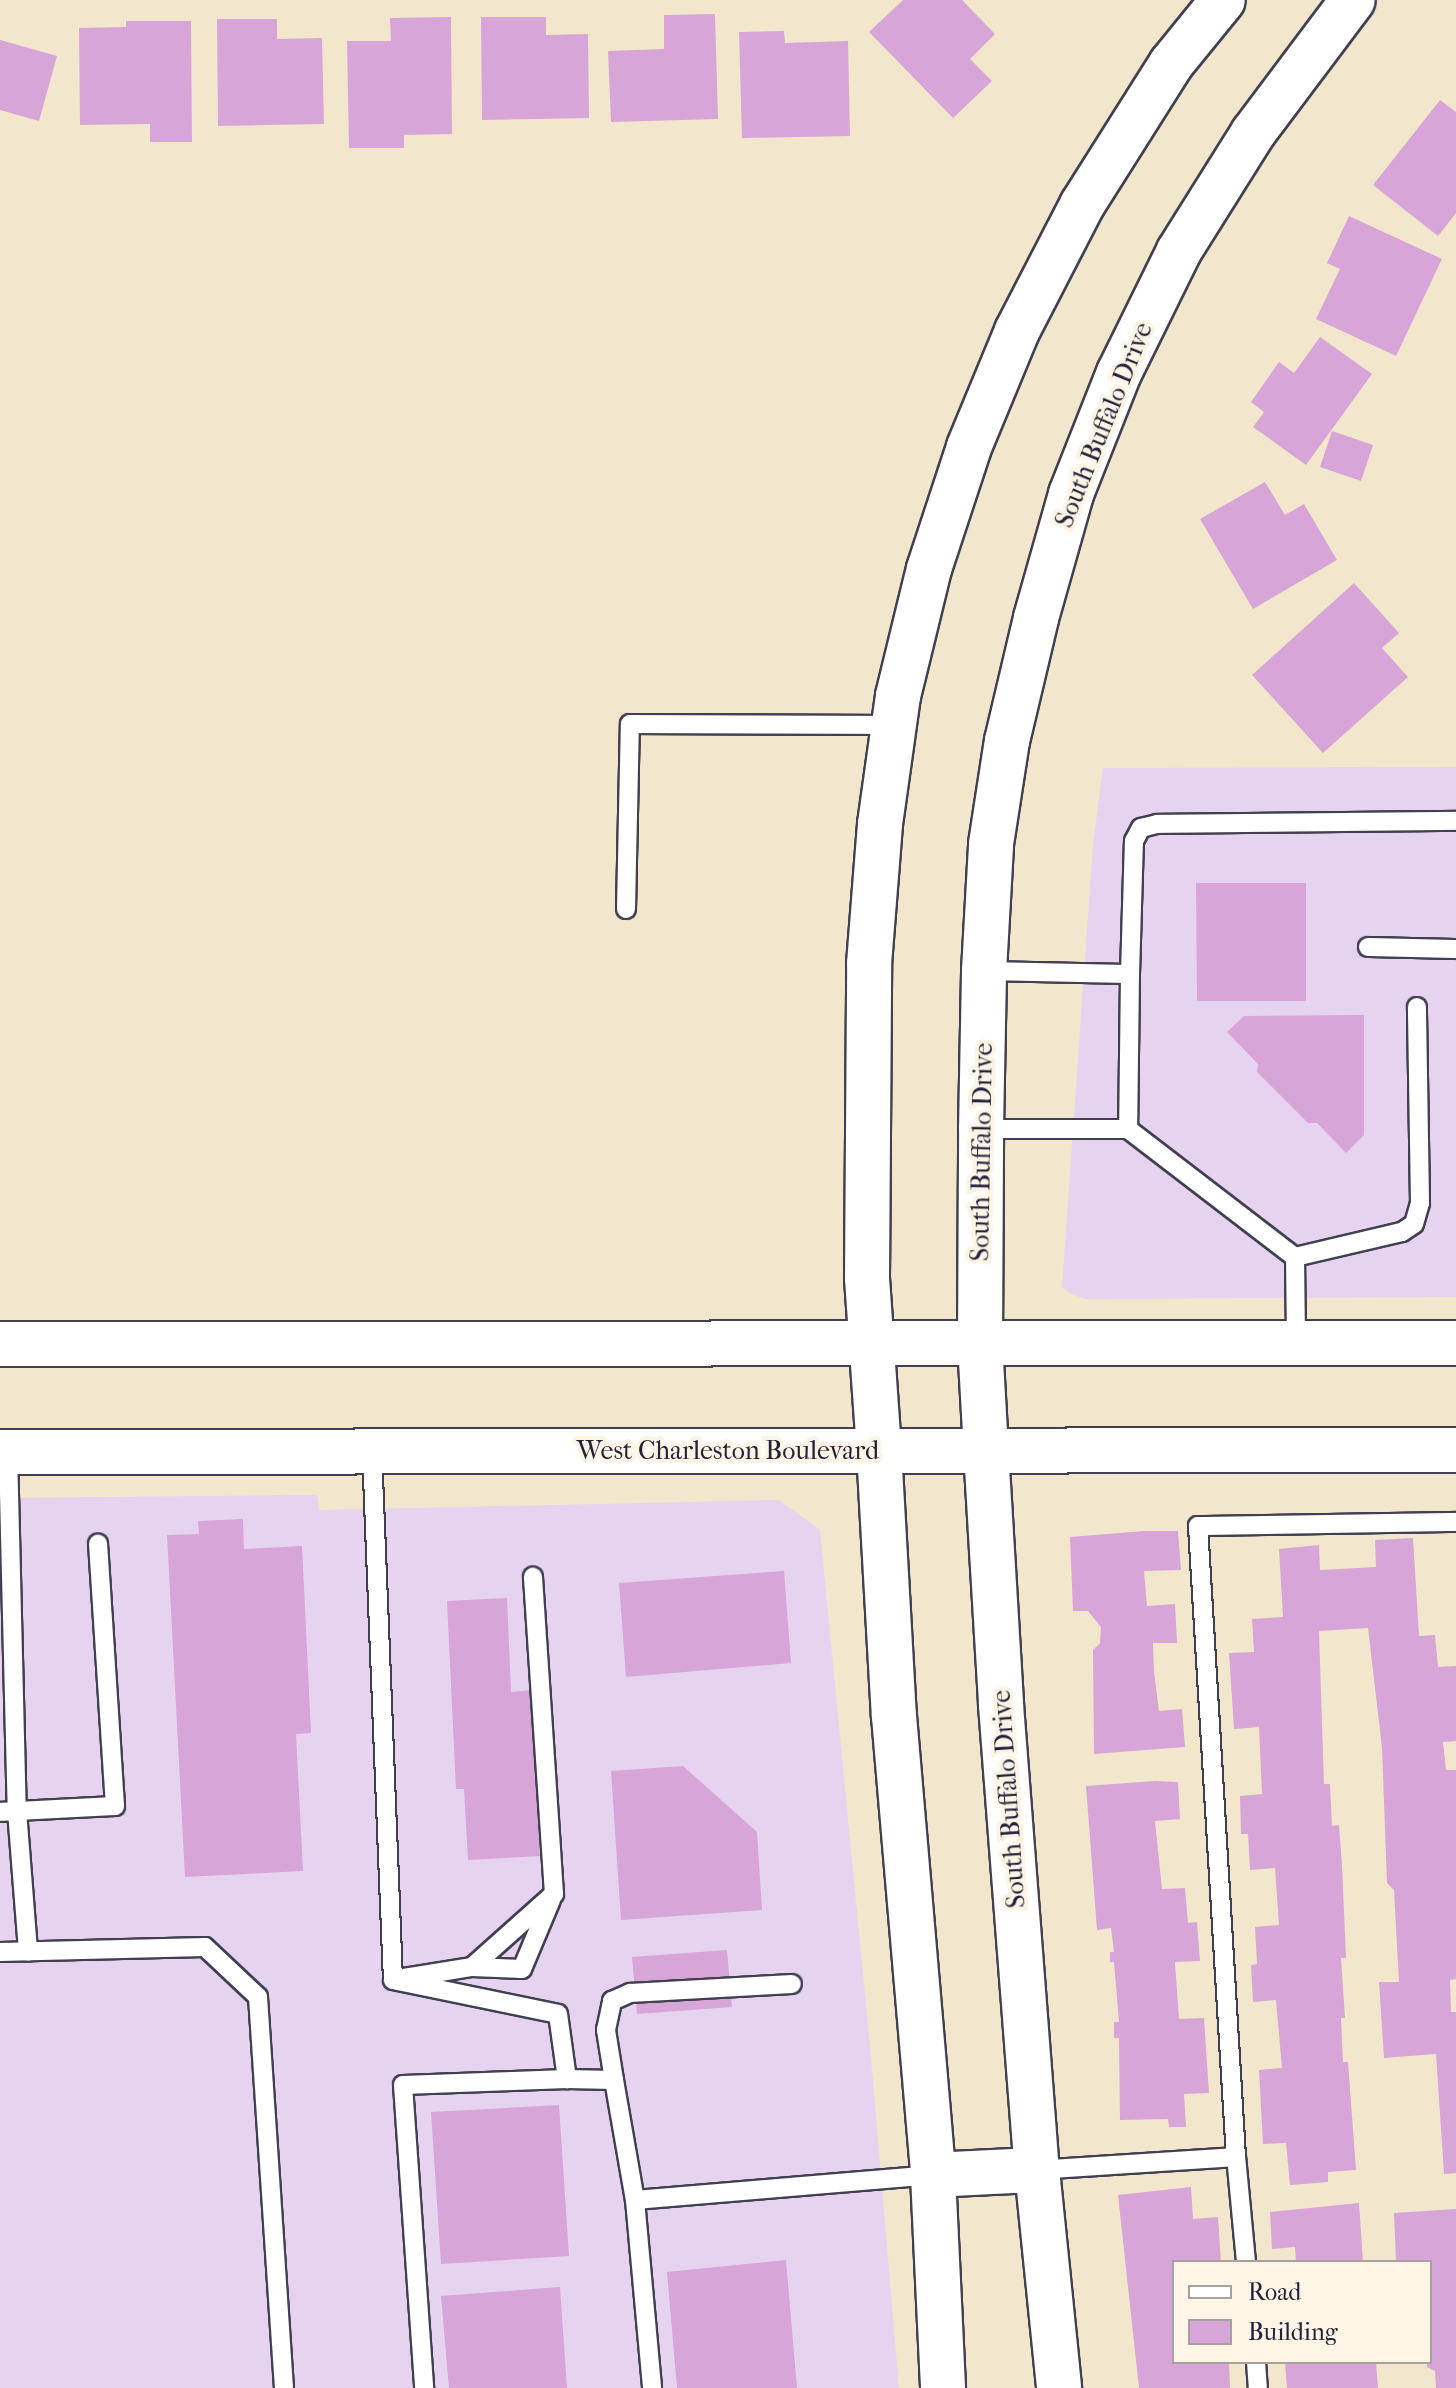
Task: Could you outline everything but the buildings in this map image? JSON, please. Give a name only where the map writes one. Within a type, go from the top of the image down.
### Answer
[{"type":"main road","points":[[943,2388],[933,2175],[894,1716],[867,1278],[869,964],[880,824],[893,725],[929,569],[969,447],[1017,331],[1082,205],[1171,64],[1223,0]]},
{"type":"main road","name":"South Buffalo Drive","points":[[1059,2388],[1037,2170],[1001,1705],[980,1344],[984,971],[991,844],[1007,741],[1071,494],[1119,373],[1179,251],[1253,133],[1353,0]]},
{"type":"main road","points":[[0,1344],[1456,1343]]},
{"type":"main road","name":"West Charleston Boulevard","points":[[4,1452],[1456,1450]]},
{"type":"main road","points":[[933,2175],[1037,2170]]},
{"type":"lane","points":[[626,909],[627,733],[630,724],[893,725]]},
{"type":"lane","points":[[1128,1129],[1134,841],[1141,828],[1157,824],[1456,821]]},
{"type":"lane","points":[[1368,947],[1456,949]]},
{"type":"lane","points":[[984,971],[1130,974]]},
{"type":"lane","points":[[1295,1257],[1402,1232],[1414,1224],[1420,1203],[1417,1007]]},
{"type":"lane","points":[[981,1129],[1128,1129],[1295,1257]]},
{"type":"lane","points":[[1295,1257],[1296,1343]]},
{"type":"lane","points":[[372,1451],[393,1980]]},
{"type":"lane","points":[[4,1452],[9,1811],[28,1952]]},
{"type":"lane","points":[[1246,2260],[1236,2157],[1198,1526],[1456,1522]]},
{"type":"lane","points":[[9,1811],[115,1806],[98,1544]]},
{"type":"lane","points":[[393,1980],[472,1967],[522,1969],[554,1894],[533,1577]]},
{"type":"lane","points":[[472,1967],[554,1894]]},
{"type":"lane","points":[[0,1952],[205,1947],[258,1997],[284,2388]]},
{"type":"lane","points":[[393,1980],[558,2014],[567,2079]]},
{"type":"lane","points":[[652,2388],[635,2200],[606,2030],[612,2001],[630,1993],[792,1984]]},
{"type":"lane","points":[[424,2388],[403,2085],[614,2080]]},
{"type":"lane","points":[[1037,2170],[1236,2157]]},
{"type":"lane","points":[[635,2200],[933,2175]]},
{"type":"lane","points":[[1256,2364],[1258,2388]]},
{"type":"shaded area","points":[[1456,767],[1456,1297],[1085,1299],[1071,1294],[1062,1287],[1093,845],[1103,768]]},
{"type":"shaded area","points":[[317,1495],[319,1510],[779,1500],[820,1530],[870,2046],[899,2388],[0,2388],[0,1498]]}]
